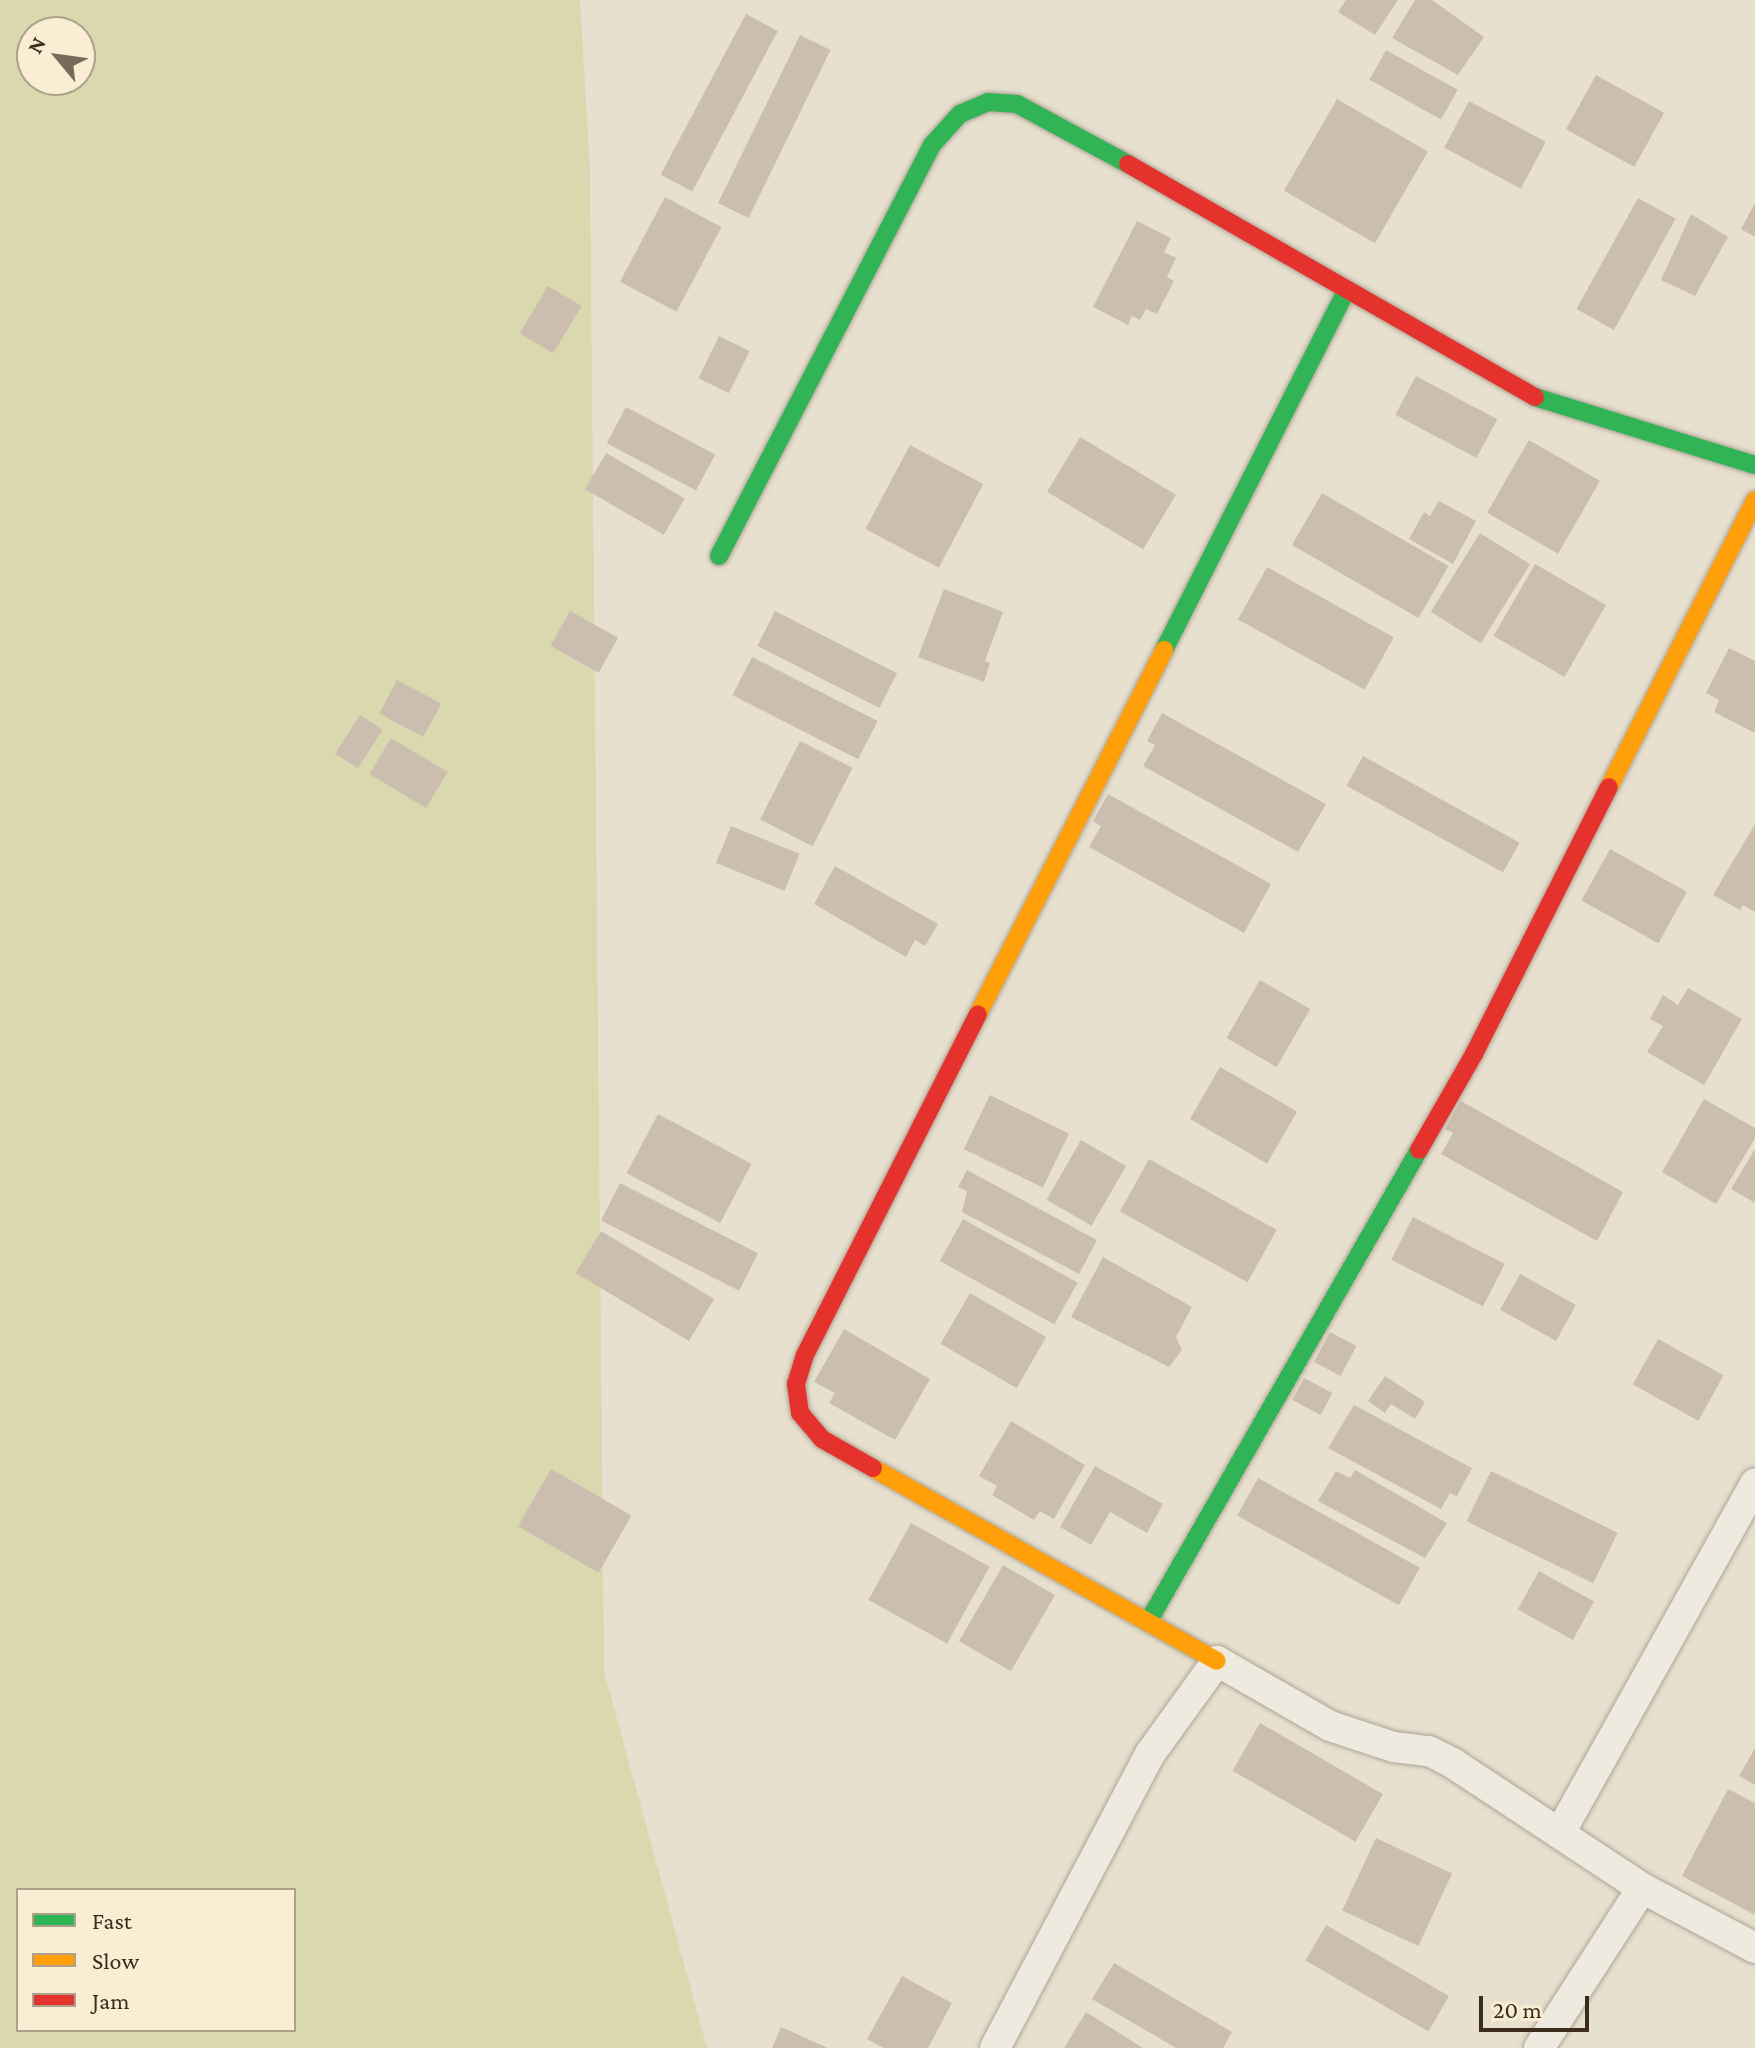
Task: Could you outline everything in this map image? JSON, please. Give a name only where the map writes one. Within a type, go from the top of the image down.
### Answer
[{"type":"street","points":[[719,556],[932,145],[960,114],[988,102],[1017,104],[1532,396],[1755,465]]},
{"type":"street","points":[[1347,290],[805,1355],[796,1384],[800,1413],[822,1439],[1330,1726],[1394,1747],[1429,1751],[1561,1831],[1642,1888],[1755,1948]]},
{"type":"street","points":[[1148,1622],[1474,1054],[1755,500]]},
{"type":"street","points":[[1561,1831],[1755,1484]]},
{"type":"street","points":[[995,2048],[1150,1754],[1217,1661]]},
{"type":"street","points":[[1539,2048],[1642,1888]]},
{"type":"green space","points":[[0,0],[580,0],[590,170],[604,1671],[707,2048],[0,2048]]},
{"type":"building","points":[[1346,0],[1398,0],[1375,35],[1338,12]]},
{"type":"building","points":[[1415,0],[1432,0],[1484,37],[1458,75],[1392,38]]},
{"type":"building","points":[[746,14],[778,31],[692,192],[661,175]]},
{"type":"building","points":[[800,35],[831,50],[749,218],[718,203]]},
{"type":"building","points":[[1386,50],[1458,90],[1441,119],[1370,80]]},
{"type":"building","points":[[1596,75],[1664,113],[1634,167],[1566,129]]},
{"type":"building","points":[[1337,99],[1428,152],[1375,243],[1284,191]]},
{"type":"building","points":[[1469,101],[1546,142],[1521,189],[1444,148]]},
{"type":"building","points":[[665,197],[722,227],[676,312],[620,282]]},
{"type":"building","points":[[1638,198],[1676,219],[1614,330],[1576,309]]},
{"type":"building","points":[[1755,203],[1755,237],[1741,229]]},
{"type":"building","points":[[1691,214],[1728,237],[1695,296],[1661,280]]},
{"type":"building","points":[[1137,221],[1171,238],[1164,252],[1176,258],[1167,277],[1174,281],[1157,314],[1146,309],[1140,320],[1132,316],[1128,325],[1093,307]]},
{"type":"building","points":[[548,286],[581,306],[553,353],[520,333]]},
{"type":"building","points":[[719,336],[750,351],[729,393],[698,378]]},
{"type":"building","points":[[1416,376],[1497,419],[1477,458],[1395,415]]},
{"type":"building","points":[[626,407],[715,454],[696,491],[607,443]]},
{"type":"building","points":[[1080,437],[1176,495],[1143,550],[1047,492]]},
{"type":"building","points":[[1529,440],[1600,481],[1558,554],[1487,513]]},
{"type":"building","points":[[910,445],[983,484],[939,568],[865,529]]},
{"type":"building","points":[[606,453],[685,498],[664,535],[585,489]]},
{"type":"building","points":[[1322,493],[1448,566],[1418,618],[1292,545]]},
{"type":"building","points":[[1439,501],[1476,521],[1453,564],[1409,539],[1424,512],[1430,516]]},
{"type":"building","points":[[1480,533],[1530,564],[1481,643],[1431,612]]},
{"type":"building","points":[[1535,564],[1606,605],[1565,677],[1494,636]]},
{"type":"building","points":[[1267,567],[1394,637],[1365,690],[1238,619]]},
{"type":"building","points":[[944,589],[1003,612],[985,661],[990,663],[984,682],[918,657]]},
{"type":"building","points":[[570,611],[618,638],[599,673],[551,646]]},
{"type":"building","points":[[775,611],[897,673],[879,708],[757,646]]},
{"type":"building","points":[[1729,648],[1755,661],[1755,733],[1714,712],[1719,700],[1706,693]]},
{"type":"building","points":[[752,657],[878,721],[858,759],[732,695]]},
{"type":"building","points":[[397,680],[441,703],[423,737],[379,714]]},
{"type":"building","points":[[1162,713],[1326,804],[1298,852],[1143,766],[1155,745],[1147,741]]},
{"type":"building","points":[[360,715],[383,730],[358,768],[335,754]]},
{"type":"building","points":[[391,738],[448,772],[426,808],[369,774]]},
{"type":"building","points":[[800,741],[853,768],[813,846],[760,819]]},
{"type":"building","points":[[1363,756],[1520,843],[1503,873],[1347,786]]},
{"type":"building","points":[[1108,794],[1271,884],[1244,933],[1089,847],[1101,826],[1093,821]]},
{"type":"building","points":[[1755,824],[1755,912],[1743,905],[1740,910],[1713,895]]},
{"type":"building","points":[[731,826],[800,854],[785,891],[716,863]]},
{"type":"building","points":[[1610,849],[1687,892],[1658,943],[1581,901]]},
{"type":"building","points":[[835,866],[938,924],[925,946],[915,940],[906,957],[814,904]]},
{"type":"building","points":[[1260,980],[1310,1009],[1277,1067],[1226,1038]]},
{"type":"building","points":[[1688,988],[1742,1019],[1704,1085],[1647,1052],[1663,1026],[1650,1019],[1663,995],[1678,1005]]},
{"type":"building","points":[[1220,1067],[1297,1112],[1267,1163],[1190,1119]]},
{"type":"building","points":[[990,1095],[1069,1134],[1043,1188],[964,1149]]},
{"type":"building","points":[[1704,1099],[1755,1128],[1755,1138],[1716,1204],[1662,1172]]},
{"type":"building","points":[[1461,1101],[1623,1192],[1597,1241],[1441,1154],[1453,1133],[1445,1129]]},
{"type":"building","points":[[658,1114],[752,1164],[720,1223],[627,1173]]},
{"type":"building","points":[[1081,1140],[1126,1166],[1092,1226],[1046,1200]]},
{"type":"building","points":[[1755,1149],[1755,1203],[1731,1189]]},
{"type":"building","points":[[1149,1159],[1277,1230],[1248,1282],[1120,1211]]},
{"type":"building","points":[[967,1170],[1097,1240],[1079,1274],[962,1212],[967,1191],[958,1187]]},
{"type":"building","points":[[620,1183],[758,1253],[739,1291],[601,1220]]},
{"type":"building","points":[[1413,1217],[1505,1264],[1483,1307],[1391,1260]]},
{"type":"building","points":[[963,1219],[1078,1283],[1054,1324],[940,1261]]},
{"type":"building","points":[[601,1231],[714,1299],[689,1341],[576,1273]]},
{"type":"building","points":[[1103,1257],[1192,1307],[1176,1337],[1182,1350],[1169,1367],[1071,1317]]},
{"type":"building","points":[[1520,1274],[1576,1305],[1556,1341],[1500,1310]]},
{"type":"building","points":[[970,1293],[1046,1337],[1017,1388],[940,1344]]},
{"type":"building","points":[[844,1329],[930,1379],[895,1440],[829,1403],[835,1393],[814,1382]]},
{"type":"building","points":[[1330,1332],[1356,1346],[1341,1376],[1314,1362]]},
{"type":"building","points":[[1658,1339],[1724,1375],[1698,1421],[1633,1384]]},
{"type":"building","points":[[1385,1376],[1425,1402],[1415,1419],[1391,1404],[1385,1413],[1368,1401]]},
{"type":"building","points":[[1304,1378],[1332,1393],[1321,1415],[1292,1400]]},
{"type":"building","points":[[1354,1405],[1472,1468],[1457,1496],[1450,1493],[1441,1509],[1328,1448]]},
{"type":"building","points":[[1011,1421],[1085,1465],[1054,1519],[1040,1511],[1034,1520],[992,1495],[997,1486],[979,1476]]},
{"type":"building","points":[[1095,1466],[1163,1504],[1147,1533],[1110,1512],[1091,1545],[1060,1527]]},
{"type":"building","points":[[551,1469],[632,1516],[599,1573],[518,1526]]},
{"type":"building","points":[[1355,1470],[1447,1523],[1425,1558],[1318,1501],[1336,1471],[1350,1478]]},
{"type":"building","points":[[1491,1471],[1618,1533],[1593,1583],[1466,1521]]},
{"type":"building","points":[[1258,1478],[1420,1568],[1399,1605],[1237,1516]]},
{"type":"building","points":[[911,1523],[990,1567],[947,1644],[868,1600]]},
{"type":"building","points":[[1003,1565],[1055,1595],[1011,1671],[959,1641]]},
{"type":"building","points":[[1539,1571],[1594,1602],[1573,1640],[1518,1609]]},
{"type":"building","points":[[1260,1723],[1383,1794],[1355,1842],[1232,1771]]},
{"type":"building","points":[[1755,1748],[1755,1785],[1739,1776]]},
{"type":"building","points":[[1728,1789],[1755,1803],[1755,1915],[1682,1876]]},
{"type":"building","points":[[1376,1838],[1452,1873],[1418,1946],[1342,1911]]},
{"type":"building","points":[[1326,1925],[1449,1996],[1428,2032],[1306,1961]]},
{"type":"building","points":[[1114,1963],[1232,2032],[1223,2048],[1176,2048],[1092,1999]]},
{"type":"building","points":[[902,1976],[952,2003],[928,2048],[884,2048],[867,2039]]},
{"type":"building","points":[[1086,2012],[1143,2048],[1064,2048]]},
{"type":"building","points":[[781,2027],[828,2048],[772,2048]]},
{"type":"traffic: fast","points":[[719,556],[932,145],[960,114],[988,102],[1017,104],[1128,164]]},
{"type":"traffic: fast","points":[[1164,650],[1347,290]]},
{"type":"traffic: fast","points":[[1535,397],[1755,465]]},
{"type":"traffic: fast","points":[[1148,1622],[1419,1150]]},
{"type":"traffic: slow","points":[[1609,787],[1755,500]]},
{"type":"traffic: slow","points":[[978,1014],[1164,650]]},
{"type":"traffic: slow","points":[[873,1468],[1217,1661]]},
{"type":"traffic: jam","points":[[1128,164],[1535,397]]},
{"type":"traffic: jam","points":[[1419,1150],[1474,1054],[1609,787]]},
{"type":"traffic: jam","points":[[873,1468],[822,1439],[800,1413],[796,1384],[805,1355],[978,1014]]}]
